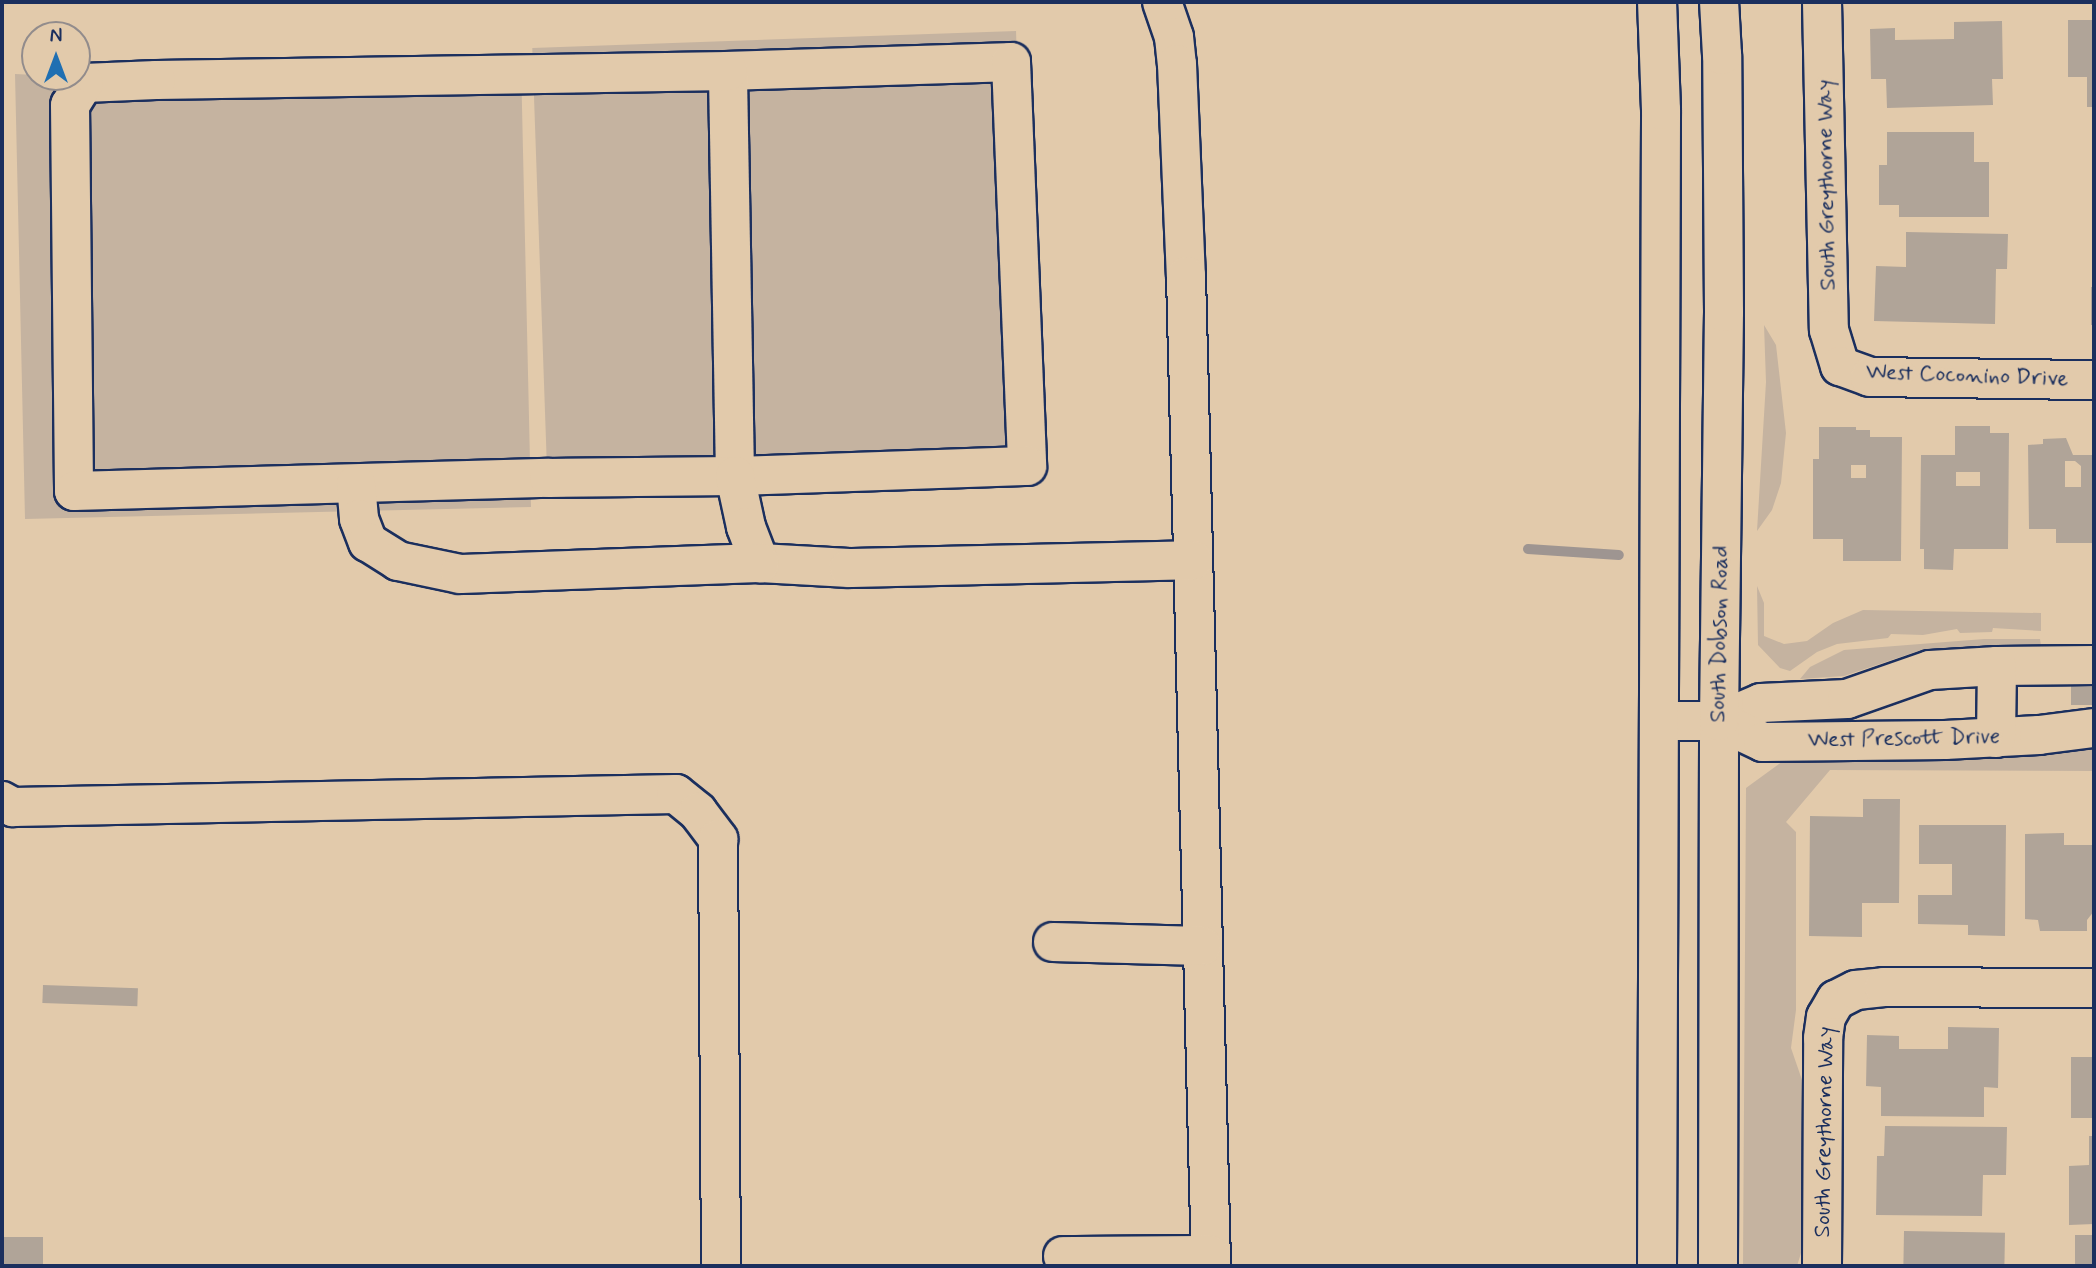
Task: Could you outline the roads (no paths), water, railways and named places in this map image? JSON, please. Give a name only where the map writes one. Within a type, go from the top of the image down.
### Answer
[{"type":"street","points":[[1063,1256],[1210,1261],[1194,560],[1178,64],[1174,37],[1162,2]]},
{"type":"street","points":[[1657,2],[1661,110],[1657,1266]]},
{"type":"street","name":"South Dobson Road","points":[[1718,2],[1722,55],[1724,312],[1718,721],[1718,1266]]},
{"type":"street","name":"South Greythorne Way","points":[[1822,2],[1829,330],[1840,366]]},
{"type":"street","points":[[1011,62],[1027,466],[735,476],[74,491],[70,105],[84,83],[728,71],[1011,62]]},
{"type":"street","points":[[728,71],[735,476],[746,527],[760,564]]},
{"type":"street","name":"West Coconino Drive","points":[[1840,366],[1870,377],[2094,380]]},
{"type":"street","points":[[356,484],[359,519],[368,542],[398,561],[460,574],[760,564],[849,568],[1194,560]]},
{"type":"street","name":"West Prescott Drive","points":[[1660,721],[1718,721],[1761,704],[1847,699],[1930,670],[2094,665]]},
{"type":"street","points":[[1996,737],[1997,666]]},
{"type":"street","name":"West Prescott Drive","points":[[1718,721],[1763,742],[1996,737],[2094,728]]},
{"type":"street","points":[[2,801],[13,807],[676,794],[698,812],[719,838],[721,1266]]},
{"type":"street","points":[[1053,942],[1202,946]]},
{"type":"street","name":"South Greythorne Way","points":[[1822,1266],[1823,1038],[1826,1017],[1836,1000],[1856,990],[1884,987],[2094,988]]},
{"type":"waterway","points":[[1528,549],[1619,555]]}]
